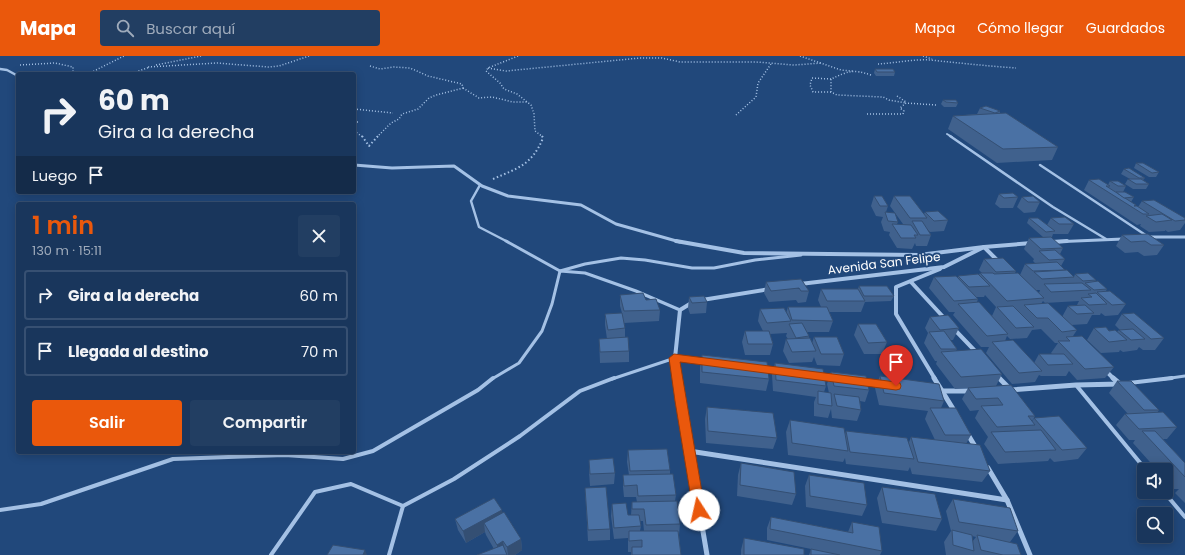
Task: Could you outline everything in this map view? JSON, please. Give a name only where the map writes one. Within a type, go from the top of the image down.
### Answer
[{"type":"street","points":[[0,69],[7,70],[16,75]]},
{"type":"street","points":[[356,165],[392,168],[454,166],[480,184],[508,196],[581,205],[616,224],[678,242],[744,253],[829,252],[919,255],[984,247],[1001,263]]},
{"type":"street","points":[[1143,238],[1185,237]]},
{"type":"street","points":[[1048,242],[1131,239]]},
{"type":"street","name":"Avenida San Felipe","points":[[798,285],[944,267],[984,247],[1034,243]]},
{"type":"street","points":[[944,267],[896,287],[896,314],[944,392],[959,420]]},
{"type":"street","points":[[911,282],[948,322]]},
{"type":"street","points":[[707,555],[674,358],[680,310],[696,301],[776,288]]},
{"type":"street","points":[[953,327],[979,356]]},
{"type":"street","points":[[674,358],[714,363]]},
{"type":"street","points":[[1104,368],[1120,384]]},
{"type":"street","points":[[995,373],[1011,390]]},
{"type":"street","points":[[817,376],[841,379]]},
{"type":"street","points":[[856,381],[888,385]]},
{"type":"street","points":[[1004,391],[1076,385],[1120,384]]},
{"type":"street","points":[[928,390],[944,392],[974,391]]},
{"type":"street","points":[[963,426],[979,453]]},
{"type":"street","points":[[689,451],[1008,500]]},
{"type":"street","points":[[983,460],[1008,500],[1030,555]]},
{"type":"lane","points":[[947,134],[1053,207],[1107,240]]},
{"type":"lane","points":[[1040,165],[1149,237]]},
{"type":"lane","points":[[480,184],[471,201],[478,227],[503,239],[537,261],[560,271],[585,273],[636,291],[680,310]]},
{"type":"lane","points":[[560,271],[585,264],[621,258],[645,260],[692,268],[714,268],[755,260],[829,252]]},
{"type":"lane","points":[[0,510],[41,504],[173,459],[285,455],[343,459],[373,451],[478,390],[498,374],[519,363],[542,331],[552,304],[560,271]]},
{"type":"lane","points":[[389,555],[403,506],[454,479],[520,436],[580,391],[626,373],[674,358]]},
{"type":"lane","points":[[1120,384],[1185,376]]},
{"type":"lane","points":[[1076,385],[1140,463]]},
{"type":"lane","points":[[270,555],[315,492],[350,484],[403,506]]},
{"type":"lane","points":[[1170,499],[1185,517]]},
{"type":"path","points":[[92,72],[124,56]]},
{"type":"path","points":[[135,72],[148,67],[201,56]]},
{"type":"path","points":[[148,67],[217,63],[268,67],[279,66],[309,56]]},
{"type":"path","points":[[488,68],[518,56]]},
{"type":"path","points":[[800,56],[804,59],[822,62],[841,70],[862,71],[871,75]]},
{"type":"path","points":[[923,56],[937,61]]},
{"type":"path","points":[[488,68],[506,71],[640,58],[662,58],[680,62],[756,62],[808,65],[822,62]]},
{"type":"path","points":[[878,64],[895,64],[920,60],[1016,68]]},
{"type":"path","points":[[15,65],[54,63],[70,64],[73,67],[73,72]]},
{"type":"path","points":[[736,115],[756,98],[755,91],[757,85],[771,64]]},
{"type":"path","points":[[370,66],[380,69],[410,68],[428,76],[462,84],[462,88],[479,98],[492,97],[513,102],[528,102]]},
{"type":"path","points":[[480,184],[530,162],[541,146],[543,138],[535,131],[534,114],[531,105],[517,94],[504,89],[500,83],[486,71],[488,68]]},
{"type":"path","points":[[858,71],[845,73],[831,79],[812,78],[810,85],[813,92],[831,92],[836,95],[883,97],[889,100],[906,103],[936,105]]},
{"type":"path","points":[[831,79],[831,92]]},
{"type":"path","points":[[356,132],[362,136],[369,146],[391,123],[399,119],[402,114],[418,109],[429,98],[462,88]]},
{"type":"path","points":[[897,96],[906,103]]},
{"type":"path","points":[[867,114],[903,114],[904,111],[900,108],[906,103]]},
{"type":"path","points":[[356,109],[393,113]]},
{"type":"building","points":[[875,69],[893,69],[895,72],[877,72]]},
{"type":"building","points":[[943,100],[956,100],[958,103],[946,102]]},
{"type":"building","points":[[986,106],[1000,111],[995,113],[980,108]]},
{"type":"building","points":[[1006,113],[1058,147],[1003,149],[953,116]]},
{"type":"building","points":[[1136,163],[1143,163],[1159,172],[1152,173]]},
{"type":"building","points":[[1129,168],[1145,178],[1139,178],[1124,169]]},
{"type":"building","points":[[1099,179],[1110,186],[1106,186],[1136,205],[1134,206],[1137,206],[1149,214],[1143,214],[1089,180]]},
{"type":"building","points":[[1128,179],[1141,179],[1149,184],[1136,184]]},
{"type":"building","points":[[1110,181],[1118,181],[1126,186],[1118,186]]},
{"type":"building","points":[[1116,192],[1125,192],[1134,197],[1124,198]]},
{"type":"building","points":[[1013,193],[1018,197],[1004,198],[999,194]]},
{"type":"building","points":[[874,196],[882,196],[888,206],[880,206]]},
{"type":"building","points":[[894,196],[910,196],[927,218],[910,218]]},
{"type":"building","points":[[1033,196],[1040,202],[1028,202],[1022,197]]},
{"type":"building","points":[[1154,200],[1185,218],[1185,220],[1175,221],[1142,201]]},
{"type":"building","points":[[938,211],[948,220],[934,221],[925,212]]},
{"type":"building","points":[[885,212],[895,213],[898,222],[888,221]]},
{"type":"building","points":[[1162,214],[1172,220],[1156,222],[1146,216]]},
{"type":"building","points":[[1065,217],[1074,224],[1059,224],[1051,218]]},
{"type":"building","points":[[1029,218],[1038,218],[1055,231],[1046,232]]},
{"type":"building","points":[[912,221],[922,221],[931,235],[920,235]]},
{"type":"building","points":[[892,224],[911,225],[918,235],[914,235],[916,238],[901,238]]},
{"type":"building","points":[[1148,234],[1164,245],[1151,245],[1145,241],[1131,242],[1122,235]]},
{"type":"building","points":[[1051,237],[1063,248],[1041,249],[1029,238]]},
{"type":"building","points":[[1055,250],[1065,259],[1049,260],[1039,251]]},
{"type":"building","points":[[1003,258],[1016,271],[996,272],[984,259]]},
{"type":"building","points":[[1057,262],[1065,270],[1033,271],[1025,264]]},
{"type":"building","points":[[1067,270],[1074,277],[1042,279],[1034,272]]},
{"type":"building","points":[[980,273],[1018,273],[1044,298],[1007,301]]},
{"type":"building","points":[[1088,273],[1096,280],[1083,281],[1075,274]]},
{"type":"building","points":[[978,274],[990,286],[969,287],[958,276]]},
{"type":"building","points":[[956,276],[978,299],[954,301],[934,277]]},
{"type":"building","points":[[801,279],[809,291],[801,291],[799,288],[771,291],[766,282]]},
{"type":"building","points":[[1098,281],[1107,289],[1094,290],[1085,283]]},
{"type":"building","points":[[1082,283],[1091,290],[1051,292],[1044,284]]},
{"type":"building","points":[[859,286],[887,286],[894,296],[864,296]]},
{"type":"building","points":[[821,289],[858,289],[865,301],[827,301]]},
{"type":"building","points":[[1110,291],[1126,304],[1112,305],[1097,292]]},
{"type":"building","points":[[643,293],[646,300],[656,299],[660,310],[624,311],[620,295]]},
{"type":"building","points":[[1096,293],[1107,304],[1089,305],[1081,298],[1092,297],[1088,294]]},
{"type":"building","points":[[704,296],[707,302],[692,303],[689,297]]},
{"type":"building","points":[[979,302],[1008,334],[987,336],[958,304]]},
{"type":"building","points":[[1048,303],[1077,330],[1062,332],[1048,318],[1037,318],[1024,305]]},
{"type":"building","points":[[1085,305],[1094,313],[1077,314],[1068,306]]},
{"type":"building","points":[[1013,306],[1034,327],[1016,328],[997,307]]},
{"type":"building","points":[[788,307],[827,307],[833,321],[792,320]]},
{"type":"building","points":[[784,308],[791,321],[767,323],[760,309]]},
{"type":"building","points":[[622,313],[625,328],[608,330],[605,314]]},
{"type":"building","points":[[1134,313],[1164,338],[1151,339],[1122,314]]},
{"type":"building","points":[[948,315],[959,328],[940,330],[930,317]]},
{"type":"building","points":[[802,323],[809,336],[796,338],[789,324]]},
{"type":"building","points":[[858,324],[876,324],[887,342],[868,343]]},
{"type":"building","points":[[1106,327],[1109,331],[1115,330],[1127,340],[1109,342],[1094,328]]},
{"type":"building","points":[[1133,329],[1145,339],[1131,340],[1119,330]]},
{"type":"building","points":[[745,331],[769,331],[773,344],[748,344]]},
{"type":"building","points":[[944,331],[957,349],[941,349],[929,332]]},
{"type":"building","points":[[1082,336],[1114,367],[1085,369],[1058,341],[1070,341],[1066,337]]},
{"type":"building","points":[[628,337],[629,351],[600,352],[599,339]]},
{"type":"building","points":[[814,337],[837,337],[844,354],[821,354]]},
{"type":"building","points":[[810,338],[816,351],[792,352],[786,339]]},
{"type":"building","points":[[1013,340],[1042,371],[1019,373],[992,342]]},
{"type":"building","points":[[981,349],[1002,374],[961,377],[941,352]]},
{"type":"building","points":[[1039,354],[1064,354],[1073,364],[1048,365]]},
{"type":"building","points":[[702,355],[767,362],[769,379],[702,372]]},
{"type":"building","points":[[775,363],[823,369],[826,386],[776,380]]},
{"type":"building","points":[[831,372],[866,376],[869,390],[834,386]]},
{"type":"building","points":[[880,376],[939,384],[944,401],[884,393]]},
{"type":"building","points":[[1117,381],[1131,381],[1159,410],[1144,410]]},
{"type":"building","points":[[1011,385],[1035,416],[1028,416],[1035,425],[997,427],[981,406],[1003,405],[998,398],[976,399],[968,388]]},
{"type":"building","points":[[818,391],[831,393],[832,406],[818,404]]},
{"type":"building","points":[[834,394],[859,397],[861,410],[837,406]]},
{"type":"building","points":[[707,407],[773,413],[777,438],[708,431]]},
{"type":"building","points":[[930,408],[956,408],[971,435],[945,435]]},
{"type":"building","points":[[1163,412],[1177,427],[1139,429],[1125,414]]},
{"type":"building","points":[[1059,416],[1087,448],[1062,450],[1034,418]]},
{"type":"building","points":[[790,420],[844,428],[848,451],[792,443]]},
{"type":"building","points":[[1041,430],[1056,450],[1005,452],[991,432]]},
{"type":"building","points":[[846,431],[907,438],[914,459],[850,452]]},
{"type":"building","points":[[1142,431],[1155,431],[1185,463],[1185,477]]},
{"type":"building","points":[[911,437],[980,445],[990,471],[918,462]]},
{"type":"building","points":[[667,449],[670,470],[630,471],[628,450]]},
{"type":"building","points":[[613,458],[615,473],[590,474],[589,460]]},
{"type":"building","points":[[741,463],[794,472],[796,494],[740,485]]},
{"type":"building","points":[[673,474],[676,495],[638,496],[637,485],[624,486],[623,475]]},
{"type":"building","points":[[809,475],[864,483],[867,505],[810,496]]},
{"type":"building","points":[[606,487],[610,529],[588,530],[585,488]]},
{"type":"building","points":[[882,487],[935,494],[942,519],[887,511]]},
{"type":"building","points":[[494,498],[502,510],[463,531],[455,519]]},
{"type":"building","points":[[953,499],[1010,508],[1018,531],[959,522]]},
{"type":"building","points":[[677,501],[680,524],[646,525],[644,509],[632,509],[632,502]]},
{"type":"building","points":[[626,503],[628,515],[639,515],[641,526],[614,528],[612,504]]},
{"type":"building","points":[[504,512],[521,539],[507,547],[503,541],[497,545],[484,523]]},
{"type":"building","points":[[771,517],[853,533],[852,522],[879,527],[882,551],[770,529]]},
{"type":"building","points":[[952,530],[972,535],[974,551],[953,545]]},
{"type":"building","points":[[629,531],[678,531],[681,555],[632,555],[632,547],[642,547],[642,540],[629,541]]},
{"type":"building","points":[[977,535],[1017,544],[1021,555],[1003,555],[981,550]]},
{"type":"building","points":[[744,538],[804,549],[804,555],[744,555]]},
{"type":"building","points":[[333,545],[365,550],[363,555],[327,555]]},
{"type":"building","points":[[503,545],[507,555],[477,555]]},
{"type":"building","points":[[811,549],[840,555],[811,555]]},
{"type":"route","points":[[699,510],[674,358],[896,386]]}]
